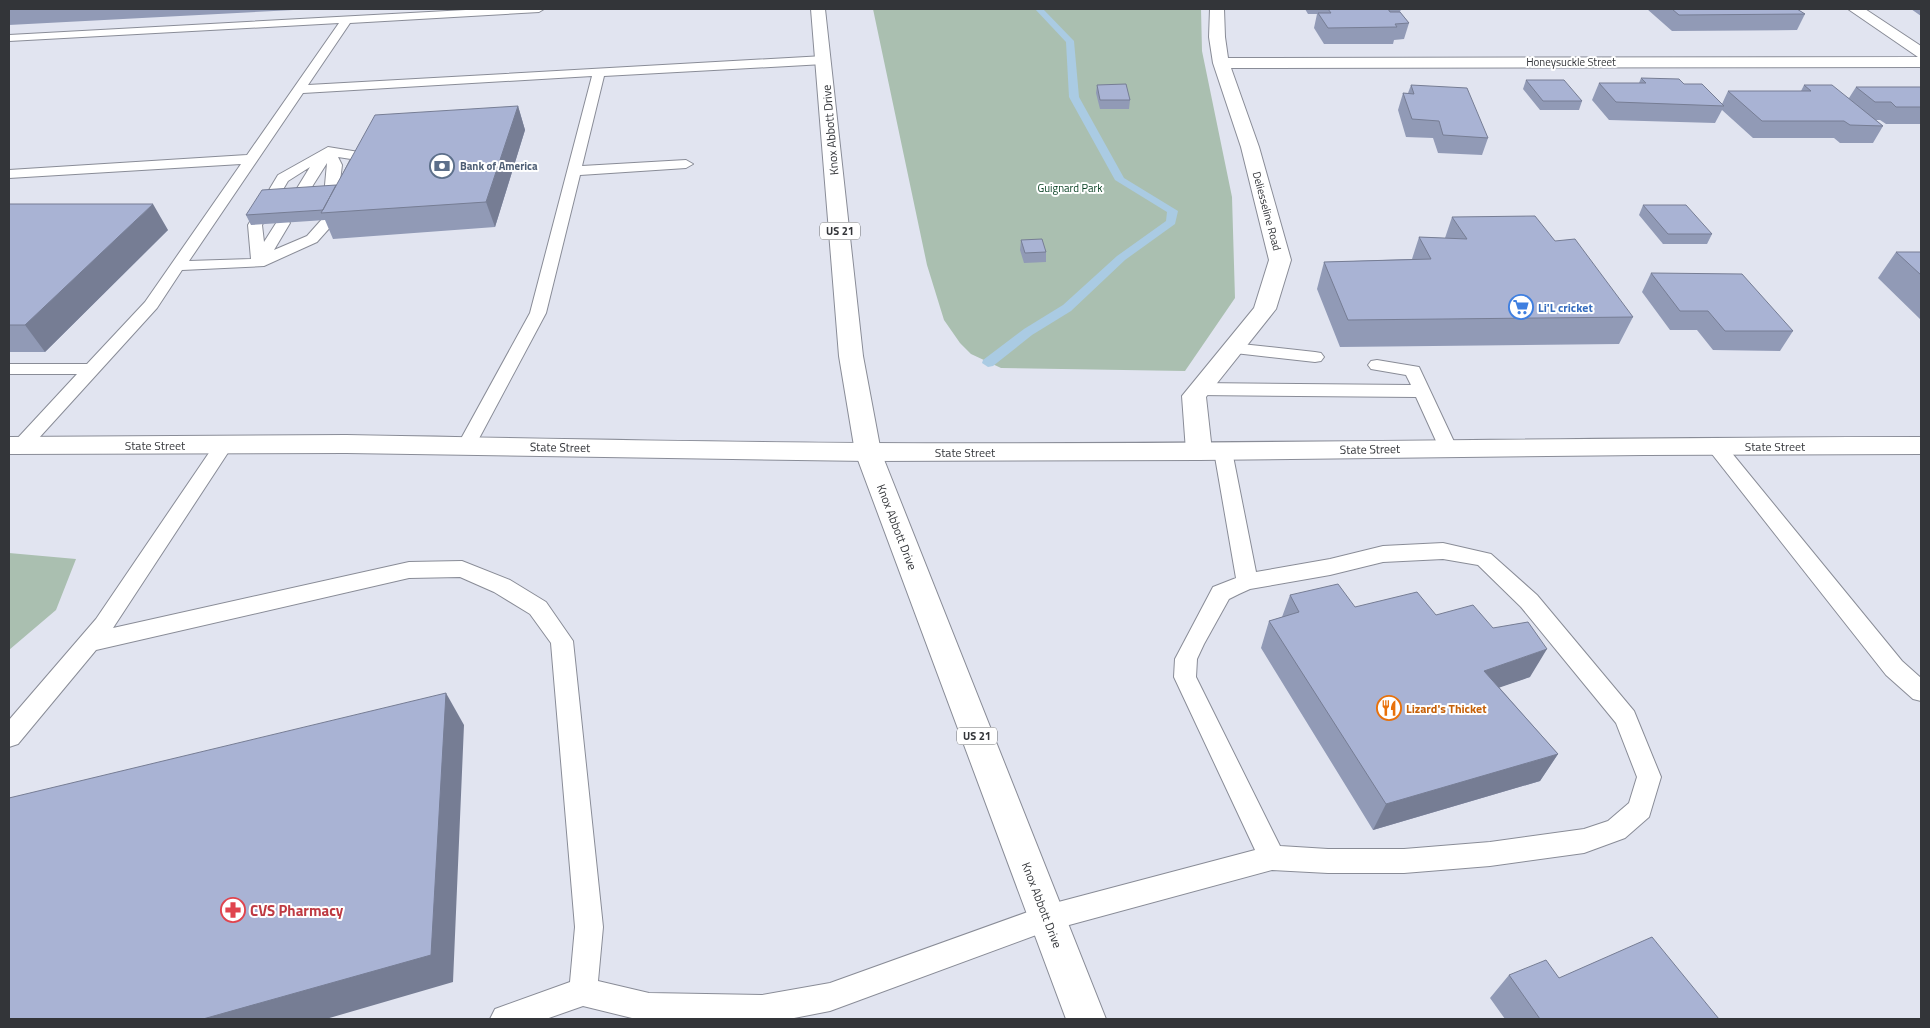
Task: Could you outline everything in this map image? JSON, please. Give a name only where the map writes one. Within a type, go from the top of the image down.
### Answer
[{"type":"main road","name":"Knox Abbott Drive","points":[[818,9],[852,356],[868,452],[1086,1019]]},
{"type":"main road","name":"Deliesseline Road","points":[[1198,389],[1265,309],[1280,260],[1250,147],[1221,63],[1217,37],[1218,9]]},
{"type":"main road","points":[[1855,9],[1921,53]]},
{"type":"main road","name":"Honeysuckle Street","points":[[1221,63],[1921,62]]},
{"type":"main road","points":[[1198,389],[1194,396],[1211,451]]},
{"type":"main road","name":"State Street","points":[[15,446],[466,446],[868,452],[1921,446]]},
{"type":"lane","points":[[9,38],[455,11],[539,9]]},
{"type":"lane","points":[[15,446],[151,305],[347,19]]},
{"type":"lane","points":[[300,89],[824,60]]},
{"type":"lane","points":[[466,446],[538,312],[599,72]]},
{"type":"lane","points":[[177,266],[259,264],[312,238],[329,220],[359,156],[328,151],[283,178],[255,225],[259,264]]},
{"type":"lane","points":[[298,198],[328,151]]},
{"type":"lane","points":[[259,264],[298,242],[317,221],[332,196],[335,165],[328,151]]},
{"type":"lane","points":[[9,174],[251,159]]},
{"type":"lane","points":[[574,171],[686,164]]},
{"type":"lane","points":[[259,264],[283,223]]},
{"type":"lane","points":[[1232,348],[1315,358]]},
{"type":"lane","points":[[1377,366],[1413,371],[1448,448]]},
{"type":"lane","points":[[9,369],[92,368]]},
{"type":"lane","points":[[1198,389],[1423,391]]},
{"type":"lane","points":[[9,737],[104,625],[224,445]]},
{"type":"lane","points":[[1715,446],[1894,668],[1921,692]]},
{"type":"lane","points":[[1211,451],[1247,582]]},
{"type":"lane","points":[[505,1019],[583,992],[620,1011],[649,1008],[762,1010],[830,997],[1047,918],[1272,858],[1328,861],[1404,861],[1490,854],[1584,841],[1616,830],[1640,809],[1649,777],[1626,718],[1530,600],[1484,559],[1443,551],[1383,554],[1330,567],[1247,582],[1221,593],[1192,643],[1186,659],[1185,677],[1272,858]]},
{"type":"lane","points":[[88,643],[409,570],[462,569],[502,586],[538,608],[562,641],[589,927],[583,992]]},
{"type":"green space","name":"Guignard Park","points":[[873,9],[1201,9],[1202,51],[1232,197],[1235,298],[1185,371],[1001,368],[971,354],[960,343],[944,320],[927,265]]},
{"type":"green space","points":[[9,553],[76,559],[56,610],[9,650]]},
{"type":"building","points":[[1328,9],[1388,9],[1390,12],[1400,12],[1409,23],[1395,24],[1397,27],[1328,28],[1318,13],[1331,13]]},
{"type":"building","points":[[1672,9],[1797,9],[1805,14],[1679,15]]},
{"type":"building","points":[[1641,78],[1679,79],[1684,84],[1702,84],[1724,106],[1616,102],[1599,83],[1646,83]]},
{"type":"building","points":[[1526,80],[1564,80],[1582,101],[1543,101]]},
{"type":"building","points":[[1126,84],[1130,100],[1100,100],[1097,85]]},
{"type":"building","points":[[1411,85],[1467,88],[1488,138],[1443,135],[1439,121],[1412,119],[1403,93],[1414,94]]},
{"type":"building","points":[[1804,85],[1832,85],[1883,126],[1850,125],[1844,121],[1762,121],[1728,91],[1811,91]]},
{"type":"building","points":[[1856,87],[1921,87],[1921,107],[1896,107],[1891,102],[1875,102]]},
{"type":"building","name":"Bank of America","points":[[518,106],[486,202],[321,213],[375,115]]},
{"type":"building","points":[[336,185],[323,210],[246,215],[262,190]]},
{"type":"building","points":[[9,204],[153,204],[25,325],[9,325]]},
{"type":"building","points":[[1643,205],[1686,205],[1712,234],[1668,234]]},
{"type":"building","points":[[1535,216],[1555,241],[1575,239],[1633,317],[1348,320],[1324,262],[1431,259],[1419,237],[1467,239],[1452,217]]},
{"type":"building","points":[[1042,239],[1046,252],[1025,253],[1021,240]]},
{"type":"building","points":[[1896,252],[1921,252],[1921,275]]},
{"type":"building","points":[[1651,273],[1742,274],[1793,331],[1725,331],[1708,311],[1680,311]]},
{"type":"building","points":[[1338,584],[1355,607],[1417,592],[1436,615],[1473,605],[1493,628],[1528,622],[1547,649],[1484,671],[1558,754],[1386,804],[1269,621],[1299,612],[1290,595]]},
{"type":"building","name":"CVS Pharmacy","points":[[446,693],[431,955],[203,1019],[9,1019],[9,798]]},
{"type":"building","points":[[1652,937],[1719,1019],[1540,1019],[1509,975],[1546,960],[1559,978]]},
{"type":"waterway","points":[[988,363],[1028,332],[1067,308],[1121,258],[1171,222],[1173,211],[1120,180],[1074,97],[1070,41],[1039,9]]},
{"type":"place","name":"Bank of America","points":[[442,166]]},
{"type":"place","name":"Li'L cricket","points":[[1521,307]]},
{"type":"place","name":"Lizard's Thicket","points":[[1389,708]]},
{"type":"place","name":"CVS Pharmacy","points":[[233,910]]}]
